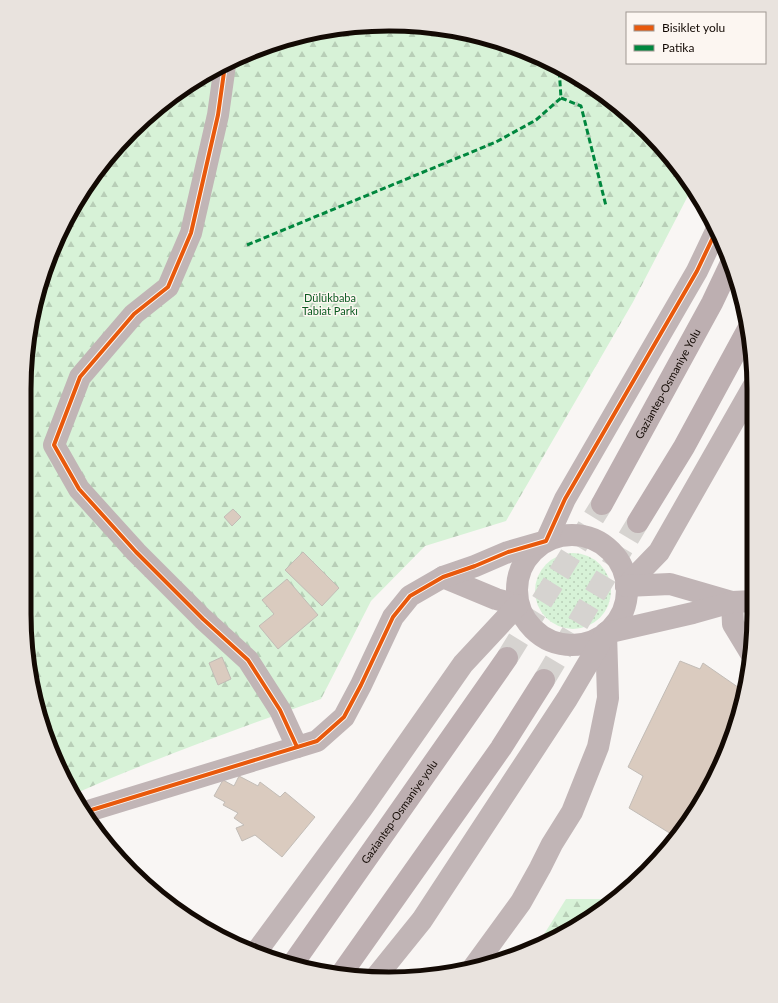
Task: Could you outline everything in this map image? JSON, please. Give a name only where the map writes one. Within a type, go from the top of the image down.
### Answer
[{"type":"highway","name":"Gaziantep-Osmaniye Yolu","points":[[602,504],[708,310],[727,271]]},
{"type":"highway","points":[[638,522],[684,447],[743,337]]},
{"type":"highway","name":"Gaziantep-Osmaniye yolu","points":[[296,960],[507,658]]},
{"type":"highway","points":[[345,969],[501,748],[544,680]]},
{"type":"street","points":[[224,72],[218,115],[191,233],[168,287],[134,314],[80,377],[54,445],[80,489],[136,552],[203,619],[248,660],[280,710],[297,747]]},
{"type":"street","points":[[713,238],[697,271],[565,499],[546,541],[531,552],[521,568],[516,586],[518,605],[527,622],[540,635],[556,643],[573,645],[590,642],[606,633],[732,602],[747,601]]},
{"type":"street","points":[[626,586],[660,552],[747,398]]},
{"type":"street","points":[[90,811],[316,741],[344,717],[393,617],[410,596],[443,576],[475,566],[508,552],[564,535],[583,536],[601,543],[614,554],[623,569],[626,586],[625,604],[618,620],[606,633],[567,699],[422,920],[380,972]]},
{"type":"street","points":[[443,576],[496,599],[518,605]]},
{"type":"street","points":[[626,586],[670,584],[732,602]]},
{"type":"street","points":[[732,602],[733,624],[745,644]]},
{"type":"street","points":[[259,948],[363,807],[463,664],[518,605]]},
{"type":"street","points":[[478,961],[521,902],[552,844],[572,812],[598,747],[608,698],[606,633]]},
{"type":"green space","name":"Dülükbaba Tabiat Parkı","points":[[389,31],[436,34],[459,38],[482,43],[526,58],[588,91],[625,120],[642,136],[673,171],[689,194],[633,302],[506,521],[425,546],[371,601],[321,699],[227,733],[79,792],[58,751],[43,707],[38,684],[34,661],[31,614],[31,389],[34,342],[43,296],[58,252],[91,190],[120,153],[136,136],[171,105],[190,91],[252,58],[296,43],[319,38],[342,34]]},
{"type":"green space","points":[[566,553],[580,553],[588,555],[594,559],[605,570],[609,576],[611,591],[609,606],[600,618],[588,627],[580,629],[566,629],[558,627],[552,623],[541,612],[537,606],[535,598],[535,584],[537,576],[541,570],[552,559],[558,555]]},
{"type":"green space","points":[[566,899],[606,899],[588,912],[542,937]]},
{"type":"building","points":[[233,509],[241,517],[232,526],[224,517]]},
{"type":"building","points":[[303,552],[339,588],[322,606],[285,570]]},
{"type":"building","points":[[287,579],[318,615],[278,649],[259,626],[274,614],[262,600]]},
{"type":"building","points":[[222,657],[231,679],[218,685],[209,663]]},
{"type":"building","points":[[680,661],[700,669],[703,663],[739,688],[735,707],[720,751],[699,793],[687,813],[671,834],[629,808],[643,776],[628,767]]},
{"type":"building","points":[[239,776],[258,786],[260,782],[280,797],[285,792],[315,817],[282,857],[255,835],[242,841],[236,828],[244,825],[234,818],[238,813],[223,805],[225,802],[214,796],[223,780],[234,786]]},
{"type":"tunnel","points":[[507,658],[602,504]]},
{"type":"tunnel","points":[[544,680],[638,522]]},
{"type":"marked path","points":[[247,245],[496,142],[536,120],[561,98],[559,75]]},
{"type":"marked path","points":[[561,98],[581,106],[606,206]]},
{"type":"cycle path","points":[[224,72],[218,115],[191,233],[168,287],[134,314],[80,377],[54,445],[79,489],[136,552],[203,619],[248,660],[280,710],[297,747]]},
{"type":"cycle path","points":[[90,811],[317,741],[344,717],[393,617],[410,596],[443,577],[475,566],[508,552],[546,541],[565,499],[697,271],[713,237]]}]
